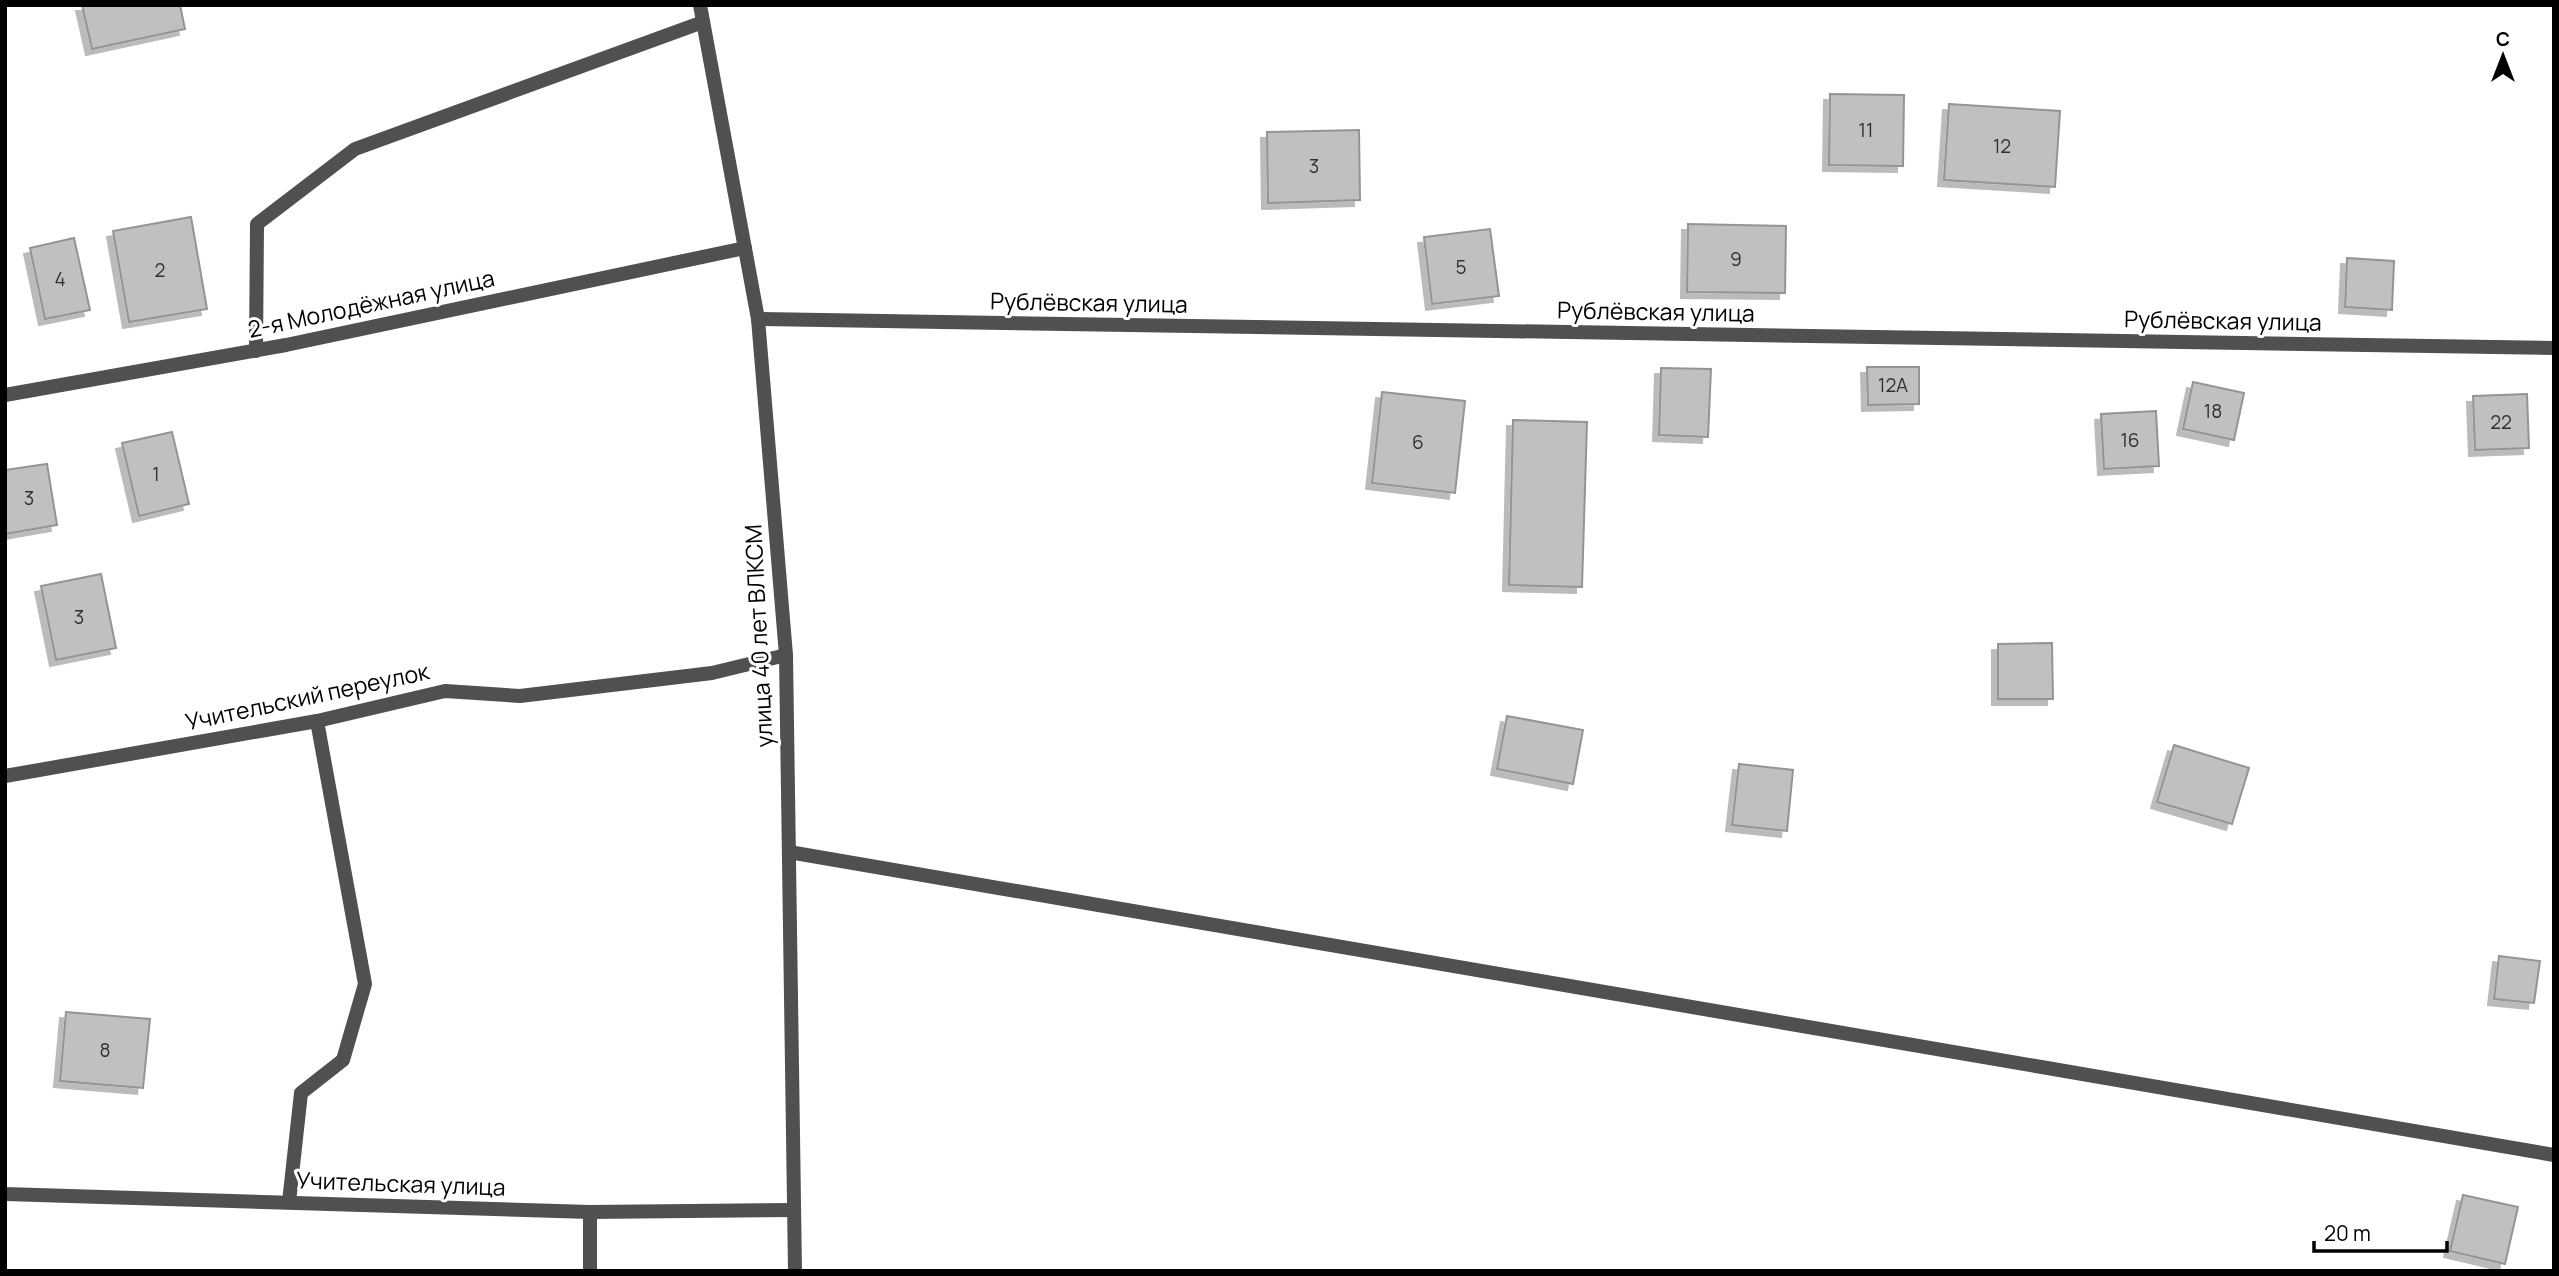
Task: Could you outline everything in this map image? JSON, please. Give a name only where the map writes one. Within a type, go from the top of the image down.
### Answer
[{"type":"street","name":"улица 40 лет ВЛКСМ","points":[[700,5],[758,319],[786,655],[795,1271]]},
{"type":"street","points":[[256,351],[257,224],[355,149],[703,22]]},
{"type":"street","name":"2-я Молодёжная улица","points":[[5,395],[256,351],[745,248]]},
{"type":"street","name":"Рублёвская улица","points":[[758,319],[2554,348]]},
{"type":"street","name":"Учительский переулок","points":[[5,776],[317,721],[445,691],[520,696],[712,673],[786,655]]},
{"type":"street","points":[[289,1202],[301,1093],[343,1060],[365,984],[317,721]]},
{"type":"street","points":[[789,852],[2554,1155]]},
{"type":"street","name":"Учительская улица","points":[[5,1194],[590,1212],[794,1209]]},
{"type":"street","points":[[590,1212],[590,1271]]},
{"type":"building","points":[[82,5],[180,5],[185,29],[92,49]]},
{"type":"building","points":[[1830,94],[1904,95],[1903,166],[1829,165]]},
{"type":"building","points":[[1949,104],[2060,111],[2055,187],[1944,180]]},
{"type":"building","points":[[1359,130],[1360,200],[1268,203],[1267,132]]},
{"type":"building","points":[[191,217],[207,309],[129,322],[113,231]]},
{"type":"building","points":[[1688,224],[1786,226],[1785,293],[1687,292]]},
{"type":"building","points":[[1490,229],[1499,296],[1432,304],[1424,237]]},
{"type":"building","points":[[74,238],[90,310],[45,319],[30,248]]},
{"type":"building","points":[[2347,258],[2394,261],[2392,310],[2345,307]]},
{"type":"building","points":[[1867,367],[1919,367],[1919,404],[1868,405]]},
{"type":"building","points":[[1661,368],[1711,369],[1708,437],[1659,435]]},
{"type":"building","points":[[2193,382],[2244,393],[2234,440],[2183,429]]},
{"type":"building","points":[[1382,392],[1465,401],[1455,493],[1372,483]]},
{"type":"building","points":[[2527,394],[2529,448],[2475,450],[2473,396]]},
{"type":"building","points":[[2156,411],[2159,466],[2104,469],[2101,414]]},
{"type":"building","points":[[1513,420],[1587,422],[1582,587],[1509,585]]},
{"type":"building","points":[[172,432],[189,504],[139,516],[122,443]]},
{"type":"building","points":[[47,464],[57,525],[5,534],[5,470]]},
{"type":"building","points":[[101,574],[116,648],[56,660],[41,586]]},
{"type":"building","points":[[2052,643],[2053,699],[1998,699],[1998,644]]},
{"type":"building","points":[[1507,716],[1583,730],[1573,784],[1497,769]]},
{"type":"building","points":[[2174,745],[2249,768],[2232,824],[2157,802]]},
{"type":"building","points":[[1739,764],[1793,770],[1787,831],[1732,825]]},
{"type":"building","points":[[2499,956],[2540,961],[2534,1003],[2494,999]]},
{"type":"building","points":[[66,1012],[150,1019],[143,1088],[60,1081]]},
{"type":"building","points":[[2463,1195],[2518,1207],[2505,1264],[2450,1251]]}]
